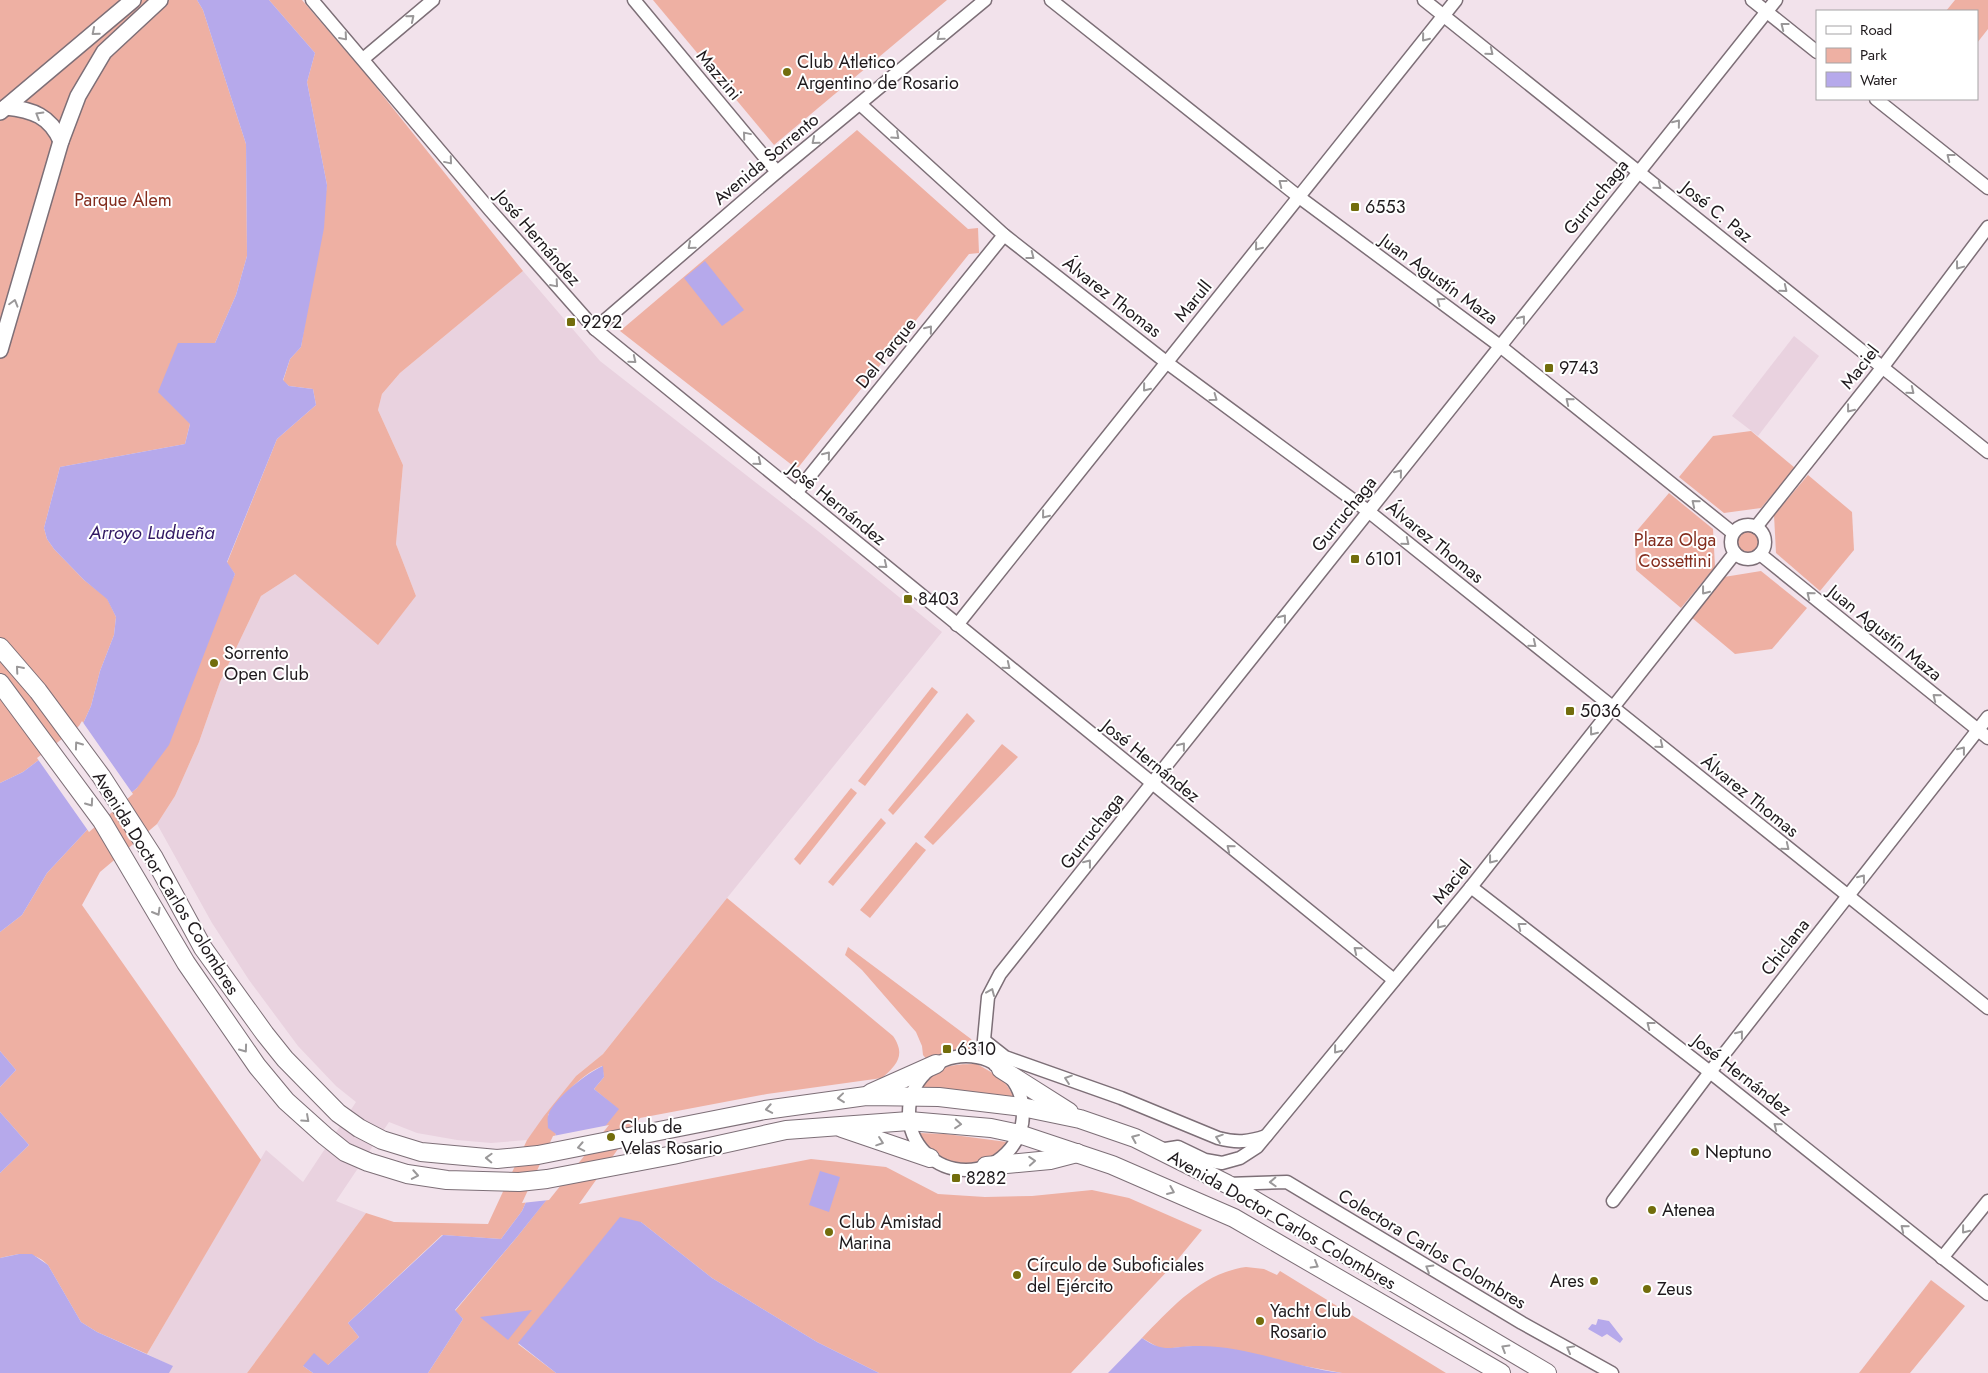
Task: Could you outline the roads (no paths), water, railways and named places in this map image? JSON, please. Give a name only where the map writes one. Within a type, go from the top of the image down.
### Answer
[{"type":"main road","name":"Avenida Doctor Carlos Colombres","points":[[0,647],[38,691],[101,776],[154,858],[203,948],[240,1002],[305,1081],[338,1113],[358,1128],[382,1140],[421,1152],[497,1159],[538,1155],[765,1110],[866,1096],[911,1096],[967,1100],[1022,1107],[1080,1120],[1135,1138],[1228,1184],[1547,1373]]},
{"type":"main road","name":"Avenida Doctor Carlos Colombres","points":[[0,683],[102,821],[186,963],[222,1018],[266,1079],[286,1101],[345,1152],[368,1162],[407,1174],[447,1180],[519,1182],[604,1168],[786,1130],[834,1125],[909,1121],[964,1124],[1019,1134],[1112,1165],[1234,1218],[1501,1373]]},
{"type":"main road","points":[[994,1061],[1080,1120]]},
{"type":"main road","points":[[866,1096],[936,1064]]},
{"type":"main road","points":[[834,1125],[930,1158]]},
{"type":"main road","points":[[986,1166],[1050,1160],[1077,1153]]},
{"type":"street","points":[[3,109],[132,0]]},
{"type":"street","points":[[0,350],[61,141],[78,96],[104,52],[160,0]]},
{"type":"street","name":"José Hernández","points":[[312,0],[490,210],[595,329],[1151,784],[1394,980]]},
{"type":"street","points":[[363,59],[433,0]]},
{"type":"street","name":"Mazzini","points":[[634,0],[777,172]]},
{"type":"street","name":"Juan Agustín Maza","points":[[1051,0],[1299,197],[1500,346],[1733,533]]},
{"type":"street","name":"José C. Paz","points":[[1424,0],[1988,452]]},
{"type":"street","name":"Marull","points":[[957,625],[1456,0]]},
{"type":"street","points":[[1752,0],[1816,51]]},
{"type":"street","name":"Gurruchaga","points":[[1022,1107],[1016,1086],[994,1061],[984,1040],[988,997],[1000,974],[1776,0]]},
{"type":"street","name":"Avenida Sorrento","points":[[595,329],[978,2]]},
{"type":"street","points":[[1877,100],[1988,188]]},
{"type":"street","name":"Álvarez Thomas","points":[[860,104],[1004,235],[1166,362],[1368,511],[1988,1008]]},
{"type":"street","points":[[3,109],[27,109],[42,115],[55,128],[61,141]]},
{"type":"street","name":"Maciel","points":[[1756,527],[1882,368],[1988,227]]},
{"type":"street","name":"Del Parque","points":[[796,493],[1004,235]]},
{"type":"street","points":[[1744,525],[1756,527],[1764,536],[1765,543],[1760,554],[1750,559],[1735,553],[1731,541],[1733,533],[1744,525]]},
{"type":"street","name":"Maciel","points":[[1159,1150],[1178,1147],[1204,1160],[1222,1164],[1240,1158],[1257,1147],[1471,887],[1735,553]]},
{"type":"street","name":"Juan Agustín Maza","points":[[1760,554],[1983,734]]},
{"type":"street","name":"Chiclana","points":[[1613,1201],[1710,1072],[1847,896],[1983,734],[1988,717]]},
{"type":"street","name":"José Hernández","points":[[1471,887],[1710,1072],[1988,1294]]},
{"type":"street","points":[[1022,1107],[1019,1134],[1006,1153],[986,1166],[962,1170],[950,1168],[930,1158],[920,1148],[913,1135],[909,1121],[911,1096],[924,1075],[936,1064],[950,1058],[994,1061],[1122,1098],[1218,1138],[1233,1142],[1251,1141],[1267,1136]]},
{"type":"street","name":"Colectora Carlos Colombres","points":[[1228,1184],[1287,1182],[1522,1323],[1612,1373]]},
{"type":"street","points":[[1942,1258],[1988,1201]]},
{"type":"water","name":"Arroyo Ludueña","points":[[197,0],[269,0],[315,53],[307,82],[327,185],[324,228],[301,347],[290,359],[283,380],[289,386],[313,389],[316,405],[277,439],[227,562],[235,574],[169,745],[137,788],[87,830],[47,873],[22,915],[0,932],[0,783],[23,772],[81,728],[91,706],[100,671],[114,635],[116,617],[107,599],[84,580],[54,549],[47,539],[44,528],[60,467],[185,444],[190,424],[158,392],[178,343],[215,343],[236,295],[247,256],[246,144],[203,10]]},
{"type":"water","points":[[705,261],[744,310],[722,326],[684,278]]},
{"type":"water","points":[[0,1051],[16,1070],[0,1087]]},
{"type":"water","points":[[603,1066],[604,1077],[594,1089],[619,1109],[517,1237],[455,1310],[463,1319],[428,1373],[313,1373],[303,1366],[314,1353],[328,1365],[359,1337],[348,1323],[443,1235],[501,1239],[522,1211],[556,1134],[548,1128],[548,1117],[551,1110],[571,1087]]},
{"type":"water","points":[[0,1112],[29,1145],[0,1173]]},
{"type":"water","points":[[820,1171],[840,1177],[829,1212],[809,1205]]},
{"type":"water","points":[[620,1217],[641,1222],[712,1278],[817,1342],[879,1373],[556,1373],[518,1343]]},
{"type":"water","points":[[19,1254],[32,1254],[48,1265],[81,1322],[97,1332],[173,1366],[169,1373],[0,1373],[0,1258]]},
{"type":"water","points":[[532,1310],[508,1340],[480,1317]]},
{"type":"water","points":[[1598,1319],[1609,1321],[1623,1339],[1620,1343],[1607,1334],[1602,1337],[1588,1329],[1592,1324],[1596,1325]]},
{"type":"water","points":[[1142,1338],[1161,1347],[1212,1346],[1250,1352],[1342,1373],[1108,1373]]},
{"type":"place","name":"Club Atletico Argentino de Rosario","points":[[787,72]]},
{"type":"place","name":"6553","points":[[1355,207]]},
{"type":"place","name":"9292","points":[[571,322]]},
{"type":"place","name":"9743","points":[[1549,368]]},
{"type":"place","name":"6101","points":[[1355,559]]},
{"type":"place","name":"8403","points":[[908,599]]},
{"type":"place","name":"Sorrento Open Club","points":[[214,663]]},
{"type":"place","name":"5036","points":[[1570,711]]},
{"type":"place","name":"6310","points":[[947,1049]]},
{"type":"place","name":"Club de Velas Rosario","points":[[611,1137]]},
{"type":"place","name":"Neptuno","points":[[1695,1152]]},
{"type":"place","name":"8282","points":[[956,1178]]},
{"type":"place","name":"Atenea","points":[[1652,1210]]},
{"type":"place","name":"Club Amistad Marina","points":[[829,1232]]},
{"type":"place","name":"Círculo de Suboficiales del Ejército","points":[[1017,1275]]},
{"type":"place","name":"Ares","points":[[1594,1281]]},
{"type":"place","name":"Zeus","points":[[1647,1289]]},
{"type":"place","name":"Yacht Club Rosario","points":[[1260,1321]]},
{"type":"park label","name":"Parque Alem","points":[[123,200]]},
{"type":"park label","name":"Plaza Olga Cossettini","points":[[1675,550]]}]
